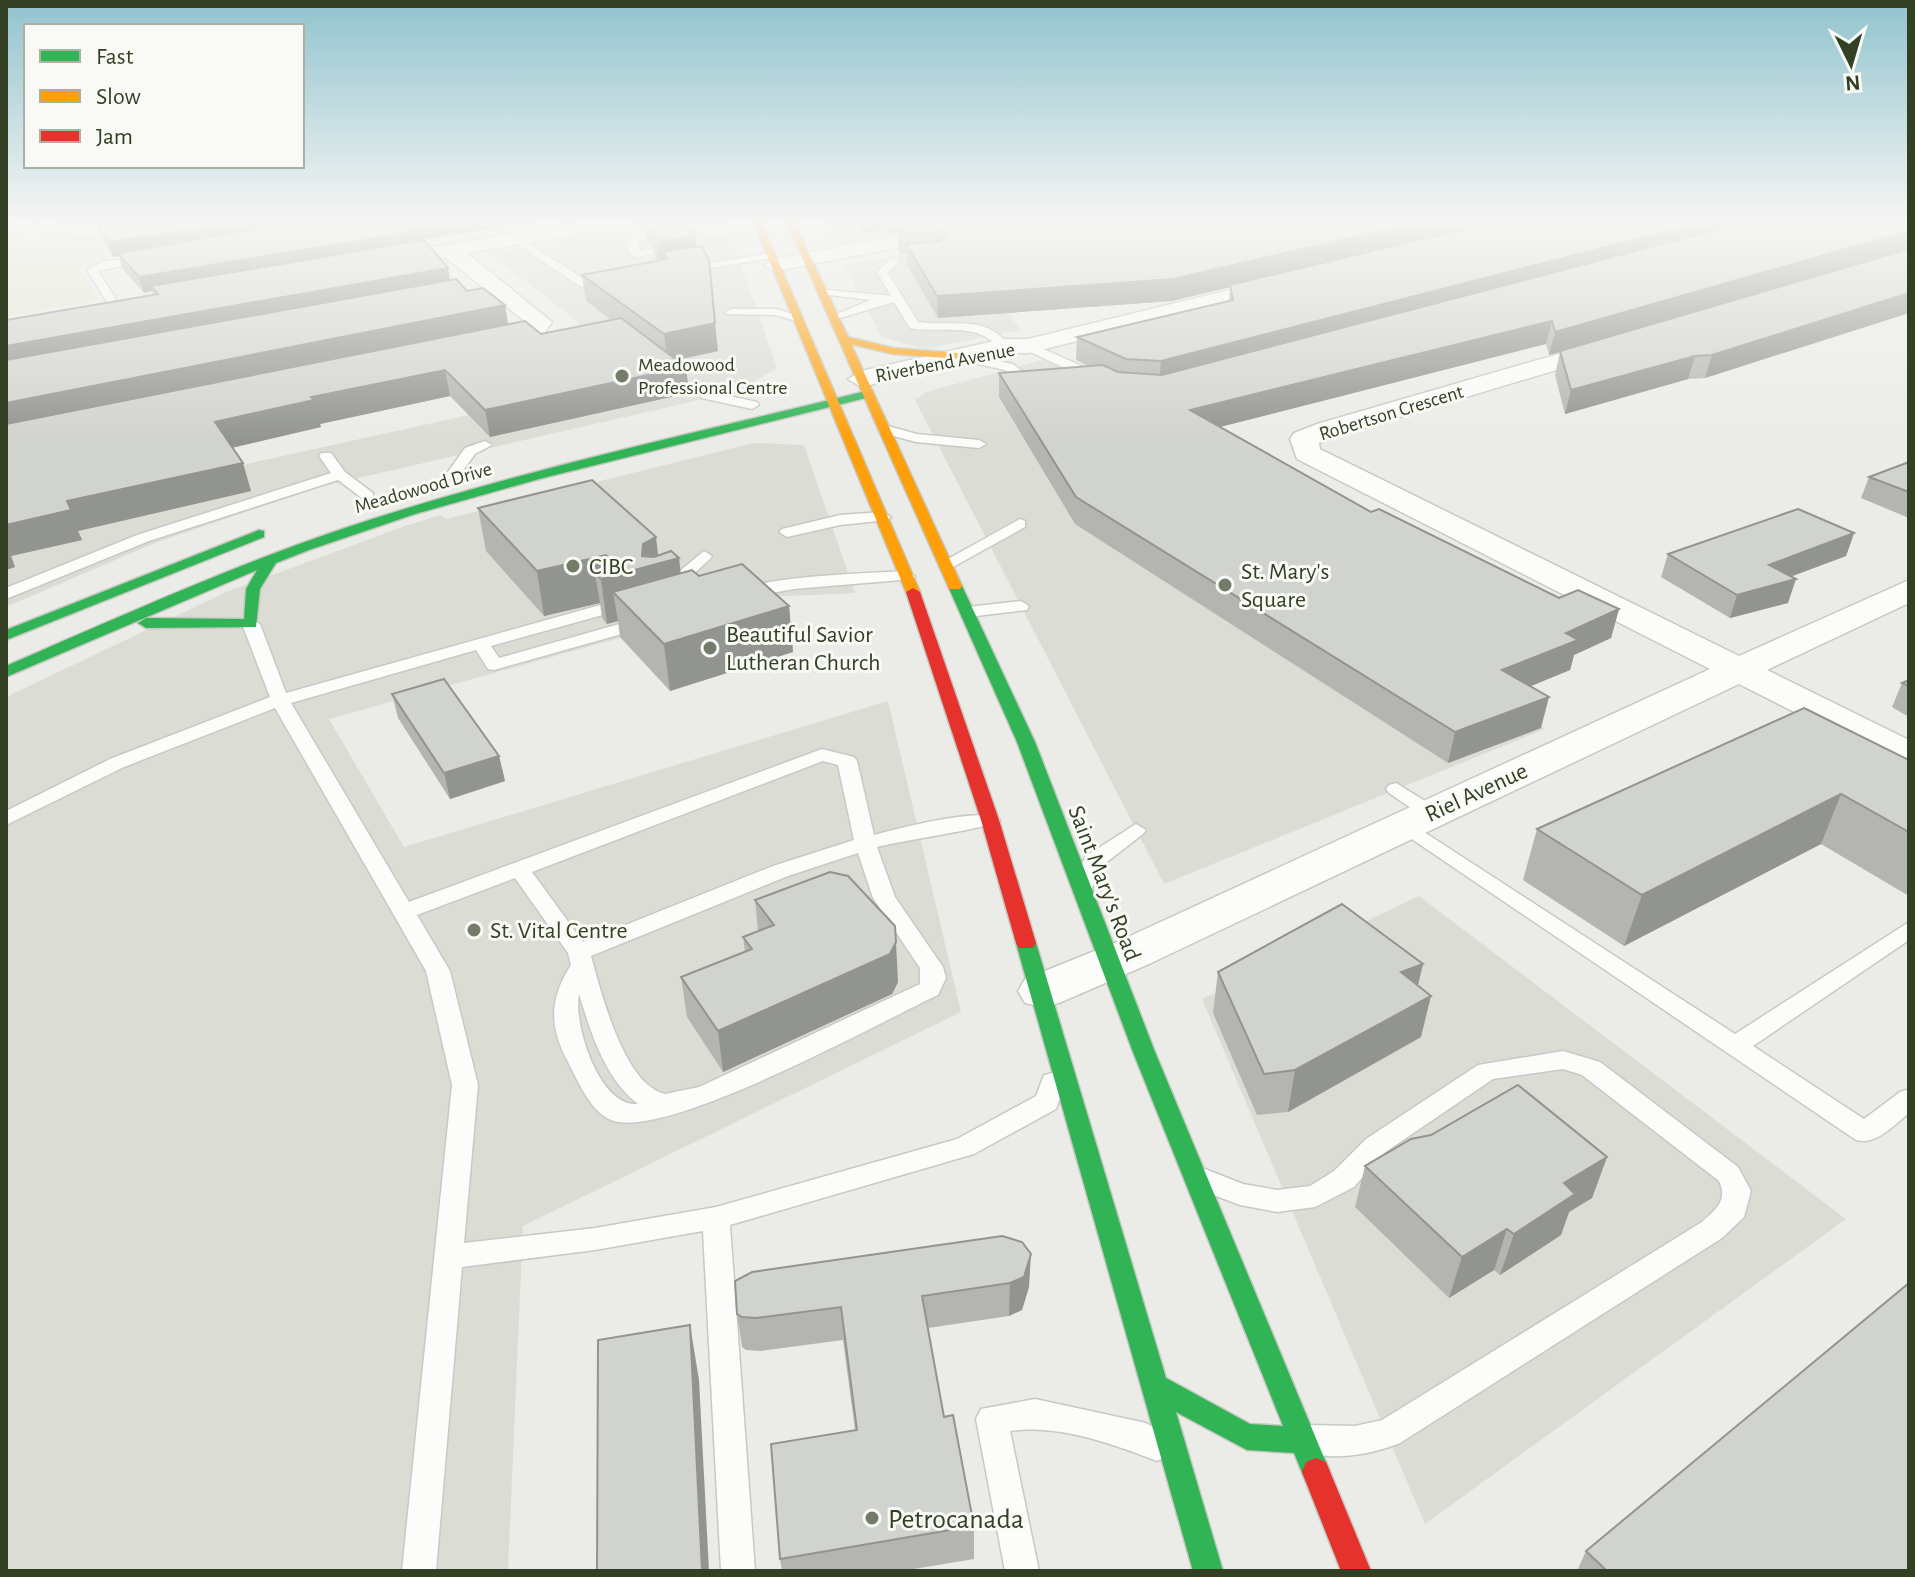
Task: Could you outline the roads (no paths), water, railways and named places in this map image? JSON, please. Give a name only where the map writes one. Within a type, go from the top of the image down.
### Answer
[{"type":"main road","points":[[777,295],[796,317],[907,576],[990,820],[1042,991],[1206,1563],[1226,1571]]},
{"type":"main road","name":"Saint Mary's Road","points":[[824,295],[1026,742],[1194,1175],[1356,1571]]},
{"type":"main road","points":[[843,339],[893,351],[958,356]]},
{"type":"main road","name":"Meadowood Drive","points":[[6,672],[271,559],[443,502],[672,444],[865,387]]},
{"type":"main road","name":"Meadowood Drive","points":[[542,455],[752,405],[830,396]]},
{"type":"main road","points":[[672,444],[740,434],[796,431]]},
{"type":"main road","points":[[832,439],[857,456]]},
{"type":"main road","name":"Meadowood Drive","points":[[445,477],[482,469]]},
{"type":"main road","name":"Meadowood Drive","points":[[343,504],[375,494]]},
{"type":"main road","points":[[6,635],[279,526]]},
{"type":"main road","points":[[83,639],[155,621],[251,624],[249,595],[258,575],[271,559]]},
{"type":"main road","points":[[1156,1387],[1247,1437],[1302,1440]]},
{"type":"street","points":[[453,352],[515,340],[539,329],[540,322],[499,295]]},
{"type":"street","name":"Riverbend Avenue","points":[[865,387],[958,356],[1020,355],[1028,346],[1239,295]]},
{"type":"street","points":[[84,313],[122,306]]},
{"type":"street","name":"Robertson Crescent","points":[[1633,339],[1327,430],[1304,439],[1307,453],[1740,668]]},
{"type":"street","name":"Riverbend Avenue","points":[[865,387],[996,354]]},
{"type":"street","name":"Riel Avenue","points":[[1042,991],[1110,963],[1411,809],[1740,668],[1909,590]]},
{"type":"street","points":[[1740,668],[1909,755]]},
{"type":"lane","points":[[112,295],[122,306]]},
{"type":"lane","points":[[777,295],[731,312],[776,312],[796,317]]},
{"type":"lane","points":[[853,295],[892,299]]},
{"type":"lane","points":[[890,295],[914,325],[946,329],[983,328],[998,335],[996,354],[1022,376],[1017,383]]},
{"type":"lane","points":[[834,319],[892,299]]},
{"type":"lane","points":[[1028,346],[1110,384]]},
{"type":"lane","points":[[707,395],[752,405]]},
{"type":"lane","points":[[884,429],[916,438],[979,444]]},
{"type":"lane","points":[[445,477],[470,451],[485,445]]},
{"type":"lane","points":[[326,456],[340,475],[375,494]]},
{"type":"lane","points":[[6,594],[143,538],[340,475]]},
{"type":"lane","points":[[787,532],[812,524],[883,517]]},
{"type":"lane","points":[[947,564],[1020,524]]},
{"type":"lane","points":[[656,594],[683,579],[704,556]]},
{"type":"lane","points":[[731,597],[794,584],[907,576]]},
{"type":"lane","points":[[968,612],[1021,606]]},
{"type":"lane","points":[[6,819],[117,763],[280,700],[611,607]]},
{"type":"lane","points":[[480,642],[494,665],[657,618]]},
{"type":"lane","points":[[251,624],[280,700],[438,971],[465,1085],[419,1571]]},
{"type":"lane","points":[[404,912],[822,755],[847,761],[865,841],[884,898],[931,967],[934,978],[930,989],[707,1094],[638,1115],[615,1111],[601,1096],[566,1030],[564,1003],[581,959],[865,841],[939,824],[990,820]]},
{"type":"lane","points":[[1411,809],[1735,1046],[1865,1133],[1909,1099]]},
{"type":"lane","points":[[1081,888],[1094,861],[1136,830]]},
{"type":"lane","points":[[519,869],[581,959],[591,1006],[634,1083],[653,1102],[674,1103]]},
{"type":"lane","points":[[1735,1046],[1909,929]]},
{"type":"lane","points":[[448,1257],[595,1239],[716,1218],[965,1147],[1047,1102],[1059,1059]]},
{"type":"lane","points":[[1194,1175],[1240,1194],[1277,1201],[1315,1196],[1344,1179],[1375,1146],[1487,1071],[1563,1060],[1591,1068],[1729,1174],[1737,1191],[1734,1209],[1712,1230],[1389,1433],[1355,1441],[1302,1440]]},
{"type":"lane","points":[[1516,1096],[1529,1063]]},
{"type":"lane","points":[[1344,1179],[1387,1171]]},
{"type":"lane","points":[[716,1218],[738,1571]]},
{"type":"lane","points":[[1022,1571],[992,1419],[1035,1413],[1146,1438],[1177,1459]]},
{"type":"place","name":"Meadowood Professional Centre","points":[[622,376]]},
{"type":"place","name":"CIBC","points":[[573,566]]},
{"type":"place","name":"St. Mary's Square","points":[[1225,585]]},
{"type":"place","name":"Beautiful Savior Lutheran Church","points":[[710,648]]},
{"type":"place","name":"St. Vital Centre","points":[[474,930]]},
{"type":"place","name":"Petrocanada","points":[[872,1518]]}]
